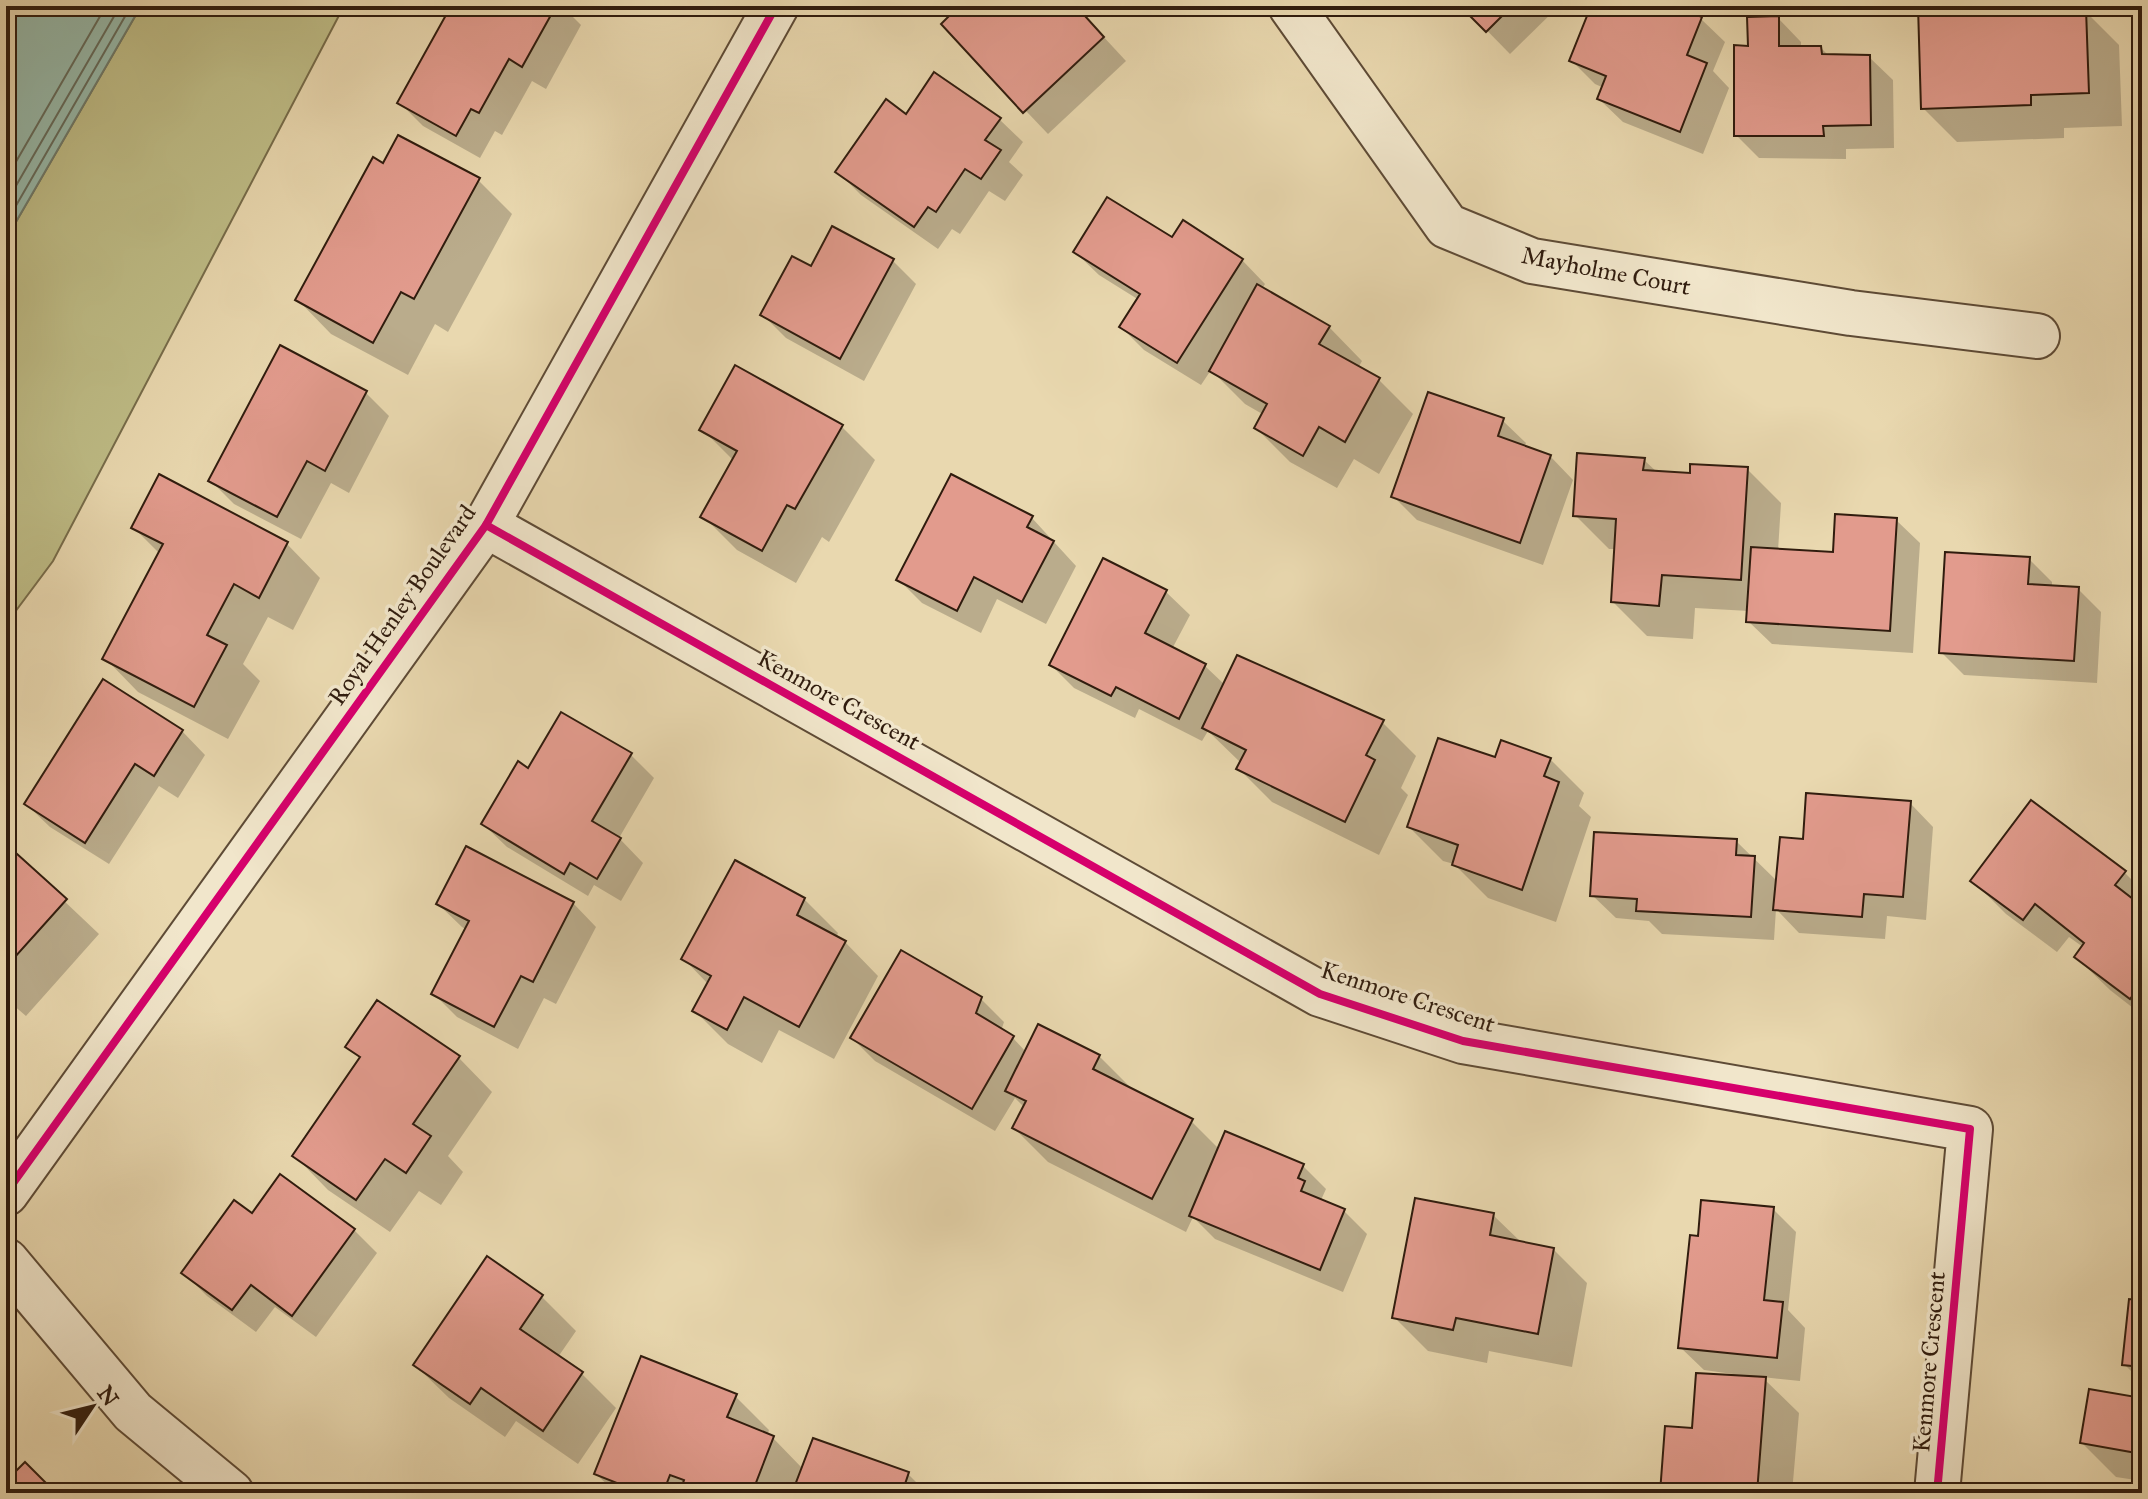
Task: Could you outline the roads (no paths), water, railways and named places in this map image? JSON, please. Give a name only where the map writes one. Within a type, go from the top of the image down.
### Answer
[{"type":"street","name":"Royal Henley Boulevard","points":[[6,1193],[486,525],[776,6]]},
{"type":"street","name":"Mayholme Court","points":[[1291,6],[1447,226],[1532,261],[1851,313],[2037,336]]},
{"type":"street","name":"Kenmore Crescent","points":[[486,525],[1320,994],[1463,1041],[1970,1129],[1937,1493]]},
{"type":"street","points":[[6,1261],[133,1412],[231,1493]]},
{"type":"water","points":[[6,6],[141,6],[6,239]]}]
